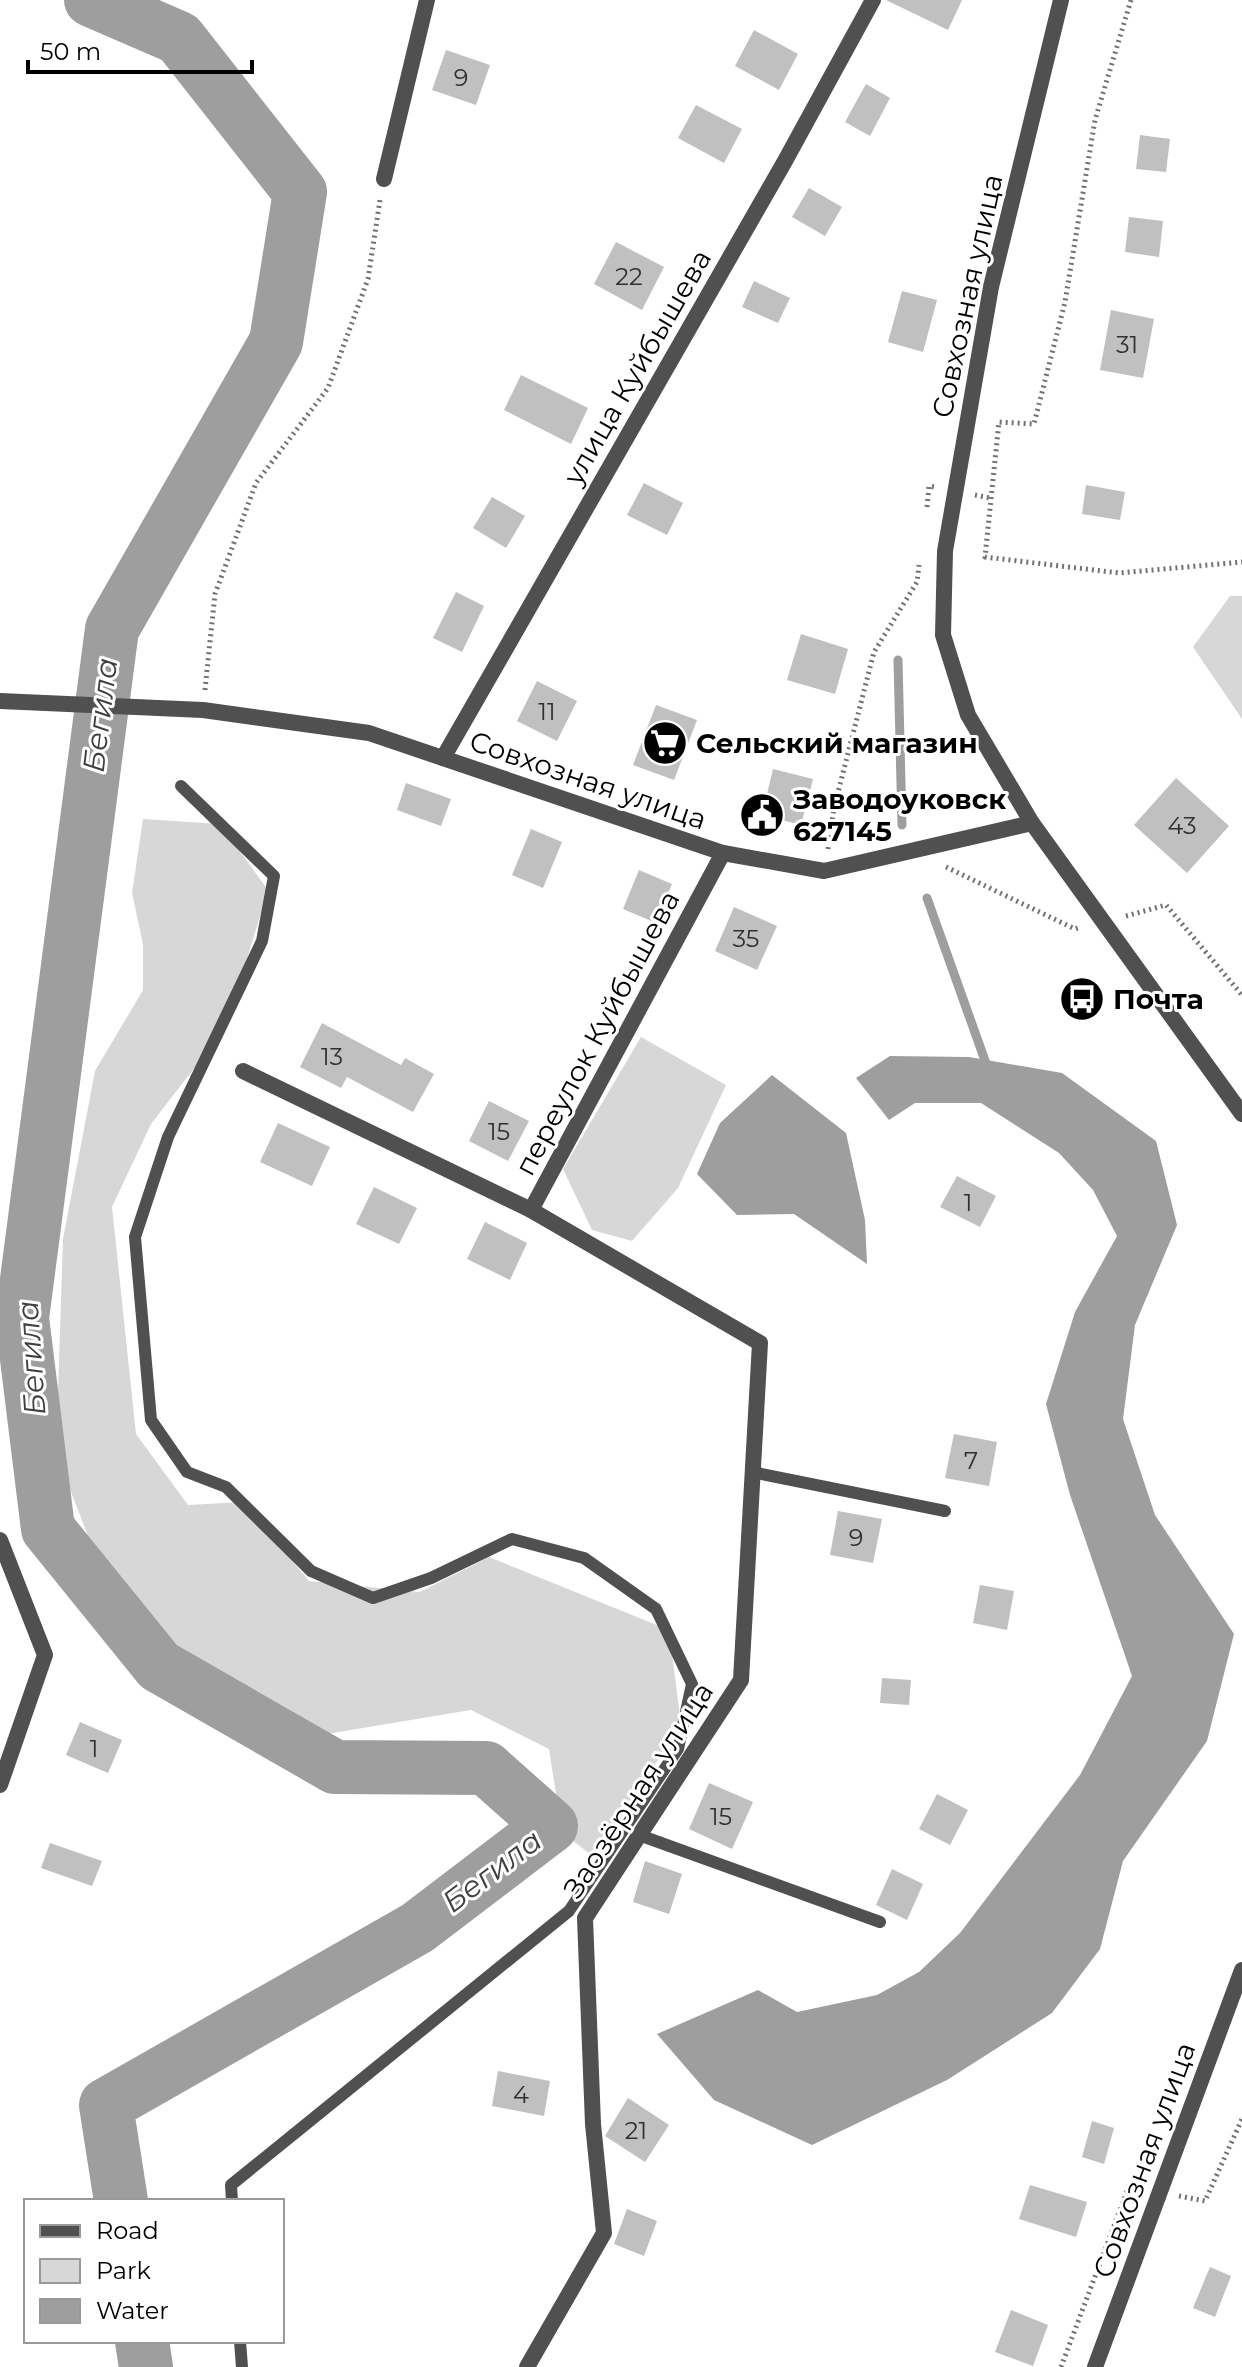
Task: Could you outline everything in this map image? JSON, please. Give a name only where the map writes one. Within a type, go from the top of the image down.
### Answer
[{"type":"street","points":[[384,179],[427,0]]},
{"type":"street","name":"улица Куйбышева","points":[[443,758],[785,161],[873,0]]},
{"type":"street","name":"Совхозная улица","points":[[1061,0],[991,287],[945,551],[943,635],[968,715],[1032,823],[1242,1114]]},
{"type":"street","name":"Совхозная улица","points":[[5,701],[203,710],[369,733],[723,853],[824,871],[1032,823]]},
{"type":"street","name":"переулок Куйбышева","points":[[243,1071],[531,1210],[723,853]]},
{"type":"street","name":"Заозёрная улица","points":[[527,2367],[604,2233],[593,2124],[585,1918],[741,1680],[760,1343],[531,1210]]},
{"type":"street","points":[[0,1540],[45,1655],[0,1785]]},
{"type":"street","name":"Совхозная улица","points":[[1095,2367],[1235,2012],[1242,1970]]},
{"type":"lane","points":[[181,786],[274,876],[262,941],[168,1137],[135,1237],[151,1420],[187,1472],[226,1487],[311,1571],[373,1598],[431,1578],[512,1539],[584,1558],[656,1609],[692,1684],[678,1749],[569,1911],[231,2185],[232,2199]]},
{"type":"lane","points":[[752,1472],[945,1511]]},
{"type":"lane","points":[[639,1835],[880,1922]]},
{"type":"lane","points":[[240,2343],[242,2367]]},
{"type":"path","points":[[1131,0],[1095,120],[1065,302],[1034,424],[999,422],[985,557],[1119,573],[1242,562]]},
{"type":"path","points":[[203,710],[215,594],[256,483],[328,388],[368,279],[384,179]]},
{"type":"path","points":[[926,513],[929,486],[990,498]]},
{"type":"path","points":[[824,871],[834,808],[874,652],[917,582],[921,555]]},
{"type":"path","points":[[932,870],[947,866],[1075,929],[1166,905],[1242,995]]},
{"type":"green space","points":[[1230,596],[1242,596],[1242,719],[1193,647]]},
{"type":"green space","points":[[143,819],[220,824],[268,890],[226,1027],[151,1124],[112,1207],[136,1434],[188,1505],[243,1502],[309,1581],[420,1592],[489,1557],[669,1630],[681,1724],[622,1816],[591,1855],[562,1832],[549,1749],[471,1710],[315,1736],[168,1641],[88,1536],[56,1453],[63,1239],[95,1071],[143,990],[143,944],[132,893]]},
{"type":"green space","points":[[641,1037],[726,1085],[678,1188],[632,1241],[592,1230],[563,1169]]},
{"type":"water","points":[[890,1056],[969,1057],[1062,1073],[1156,1141],[1177,1225],[1135,1325],[1123,1419],[1155,1515],[1234,1634],[1207,1741],[1123,1861],[1100,1949],[1052,2013],[947,2080],[812,2145],[714,2100],[657,2034],[758,1990],[797,2012],[877,1995],[919,1972],[960,1933],[1080,1775],[1132,1676],[1070,1495],[1046,1404],[1075,1312],[1117,1236],[1093,1190],[1059,1153],[981,1103],[915,1103],[889,1120],[856,1078]]},
{"type":"water","points":[[772,1075],[846,1133],[865,1220],[867,1264],[794,1214],[737,1215],[697,1174],[720,1123]]},
{"type":"building","points":[[886,0],[962,0],[948,30]]},
{"type":"building","points":[[754,30],[798,54],[779,90],[735,66]]},
{"type":"building","points":[[446,50],[490,65],[476,105],[432,90]]},
{"type":"building","points":[[866,84],[890,98],[870,136],[845,122]]},
{"type":"building","points":[[696,105],[742,129],[724,163],[678,138]]},
{"type":"building","points":[[1140,135],[1170,139],[1166,172],[1136,169]]},
{"type":"building","points":[[809,188],[842,207],[825,236],[792,217]]},
{"type":"building","points":[[1129,217],[1163,221],[1159,257],[1125,252]]},
{"type":"building","points":[[616,242],[664,267],[642,310],[594,284]]},
{"type":"building","points":[[754,281],[790,298],[778,323],[742,307]]},
{"type":"building","points":[[902,291],[937,300],[923,352],[888,342]]},
{"type":"building","points":[[1111,310],[1154,319],[1143,378],[1100,370]]},
{"type":"building","points":[[521,375],[588,408],[571,444],[504,410]]},
{"type":"building","points":[[644,483],[683,503],[667,535],[627,515]]},
{"type":"building","points":[[1086,485],[1125,492],[1120,520],[1082,514]]},
{"type":"building","points":[[492,497],[525,516],[506,548],[473,528]]},
{"type":"building","points":[[456,592],[484,606],[462,652],[433,638]]},
{"type":"building","points":[[801,634],[848,649],[835,694],[787,680]]},
{"type":"building","points":[[537,681],[577,701],[557,741],[517,721]]},
{"type":"building","name":"Сельский магазин","points":[[656,705],[697,720],[674,780],[633,765]]},
{"type":"building","points":[[773,769],[813,779],[801,825],[762,815]]},
{"type":"building","points":[[1176,778],[1229,826],[1187,873],[1134,825]]},
{"type":"building","points":[[406,783],[451,799],[441,826],[397,810]]},
{"type":"building","points":[[531,829],[562,842],[543,888],[512,875]]},
{"type":"building","points":[[639,870],[672,884],[656,923],[623,909]]},
{"type":"building","points":[[734,907],[777,926],[757,970],[715,951]]},
{"type":"building","points":[[322,1023],[401,1065],[405,1058],[434,1074],[413,1112],[347,1077],[341,1088],[300,1067]]},
{"type":"building","points":[[489,1101],[529,1121],[508,1161],[469,1141]]},
{"type":"building","points":[[278,1123],[330,1147],[312,1186],[260,1162]]},
{"type":"building","points":[[957,1176],[996,1196],[980,1227],[940,1207]]},
{"type":"building","points":[[374,1187],[417,1208],[399,1244],[356,1224]]},
{"type":"building","points":[[485,1222],[527,1243],[510,1280],[467,1259]]},
{"type":"building","points":[[954,1434],[997,1442],[989,1486],[945,1478]]},
{"type":"building","points":[[838,1511],[882,1519],[873,1563],[830,1555]]},
{"type":"building","points":[[980,1585],[1014,1591],[1007,1630],[973,1623]]},
{"type":"building","points":[[882,1678],[911,1680],[909,1705],[880,1703]]},
{"type":"building","points":[[80,1722],[122,1740],[108,1773],[66,1755]]},
{"type":"building","points":[[709,1783],[753,1802],[732,1849],[689,1829]]},
{"type":"building","points":[[937,1794],[968,1810],[950,1845],[919,1829]]},
{"type":"building","points":[[50,1843],[102,1861],[92,1886],[41,1868]]},
{"type":"building","points":[[645,1861],[682,1874],[669,1914],[633,1902]]},
{"type":"building","points":[[892,1869],[923,1884],[907,1920],[876,1905]]},
{"type":"building","points":[[498,2071],[550,2081],[544,2116],[492,2106]]},
{"type":"building","points":[[628,2098],[669,2125],[645,2162],[605,2136]]},
{"type":"building","points":[[1092,2121],[1114,2128],[1104,2164],[1082,2157]]},
{"type":"building","points":[[1030,2185],[1087,2202],[1076,2237],[1019,2219]]},
{"type":"building","points":[[627,2209],[657,2221],[644,2256],[614,2244]]},
{"type":"building","points":[[1210,2267],[1231,2276],[1215,2317],[1193,2308]]},
{"type":"building","points":[[1011,2310],[1048,2325],[1033,2366],[995,2352]]},
{"type":"waterway","name":"Бегила","points":[[91,0],[179,38],[300,192],[276,342],[112,629],[22,1318],[48,1529],[159,1666],[335,1767],[486,1768],[551,1826],[417,1928],[106,2105],[121,2199]]},
{"type":"waterway","points":[[898,660],[902,825]]},
{"type":"waterway","points":[[927,898],[988,1069]]},
{"type":"waterway","name":"Бегила","points":[[142,2343],[146,2367]]},
{"type":"place","name":"Сельский магазин","points":[[665,743]]},
{"type":"place","name":"Заводоуковск 627145","points":[[762,815]]},
{"type":"place","name":"Почта","points":[[1082,999]]}]
